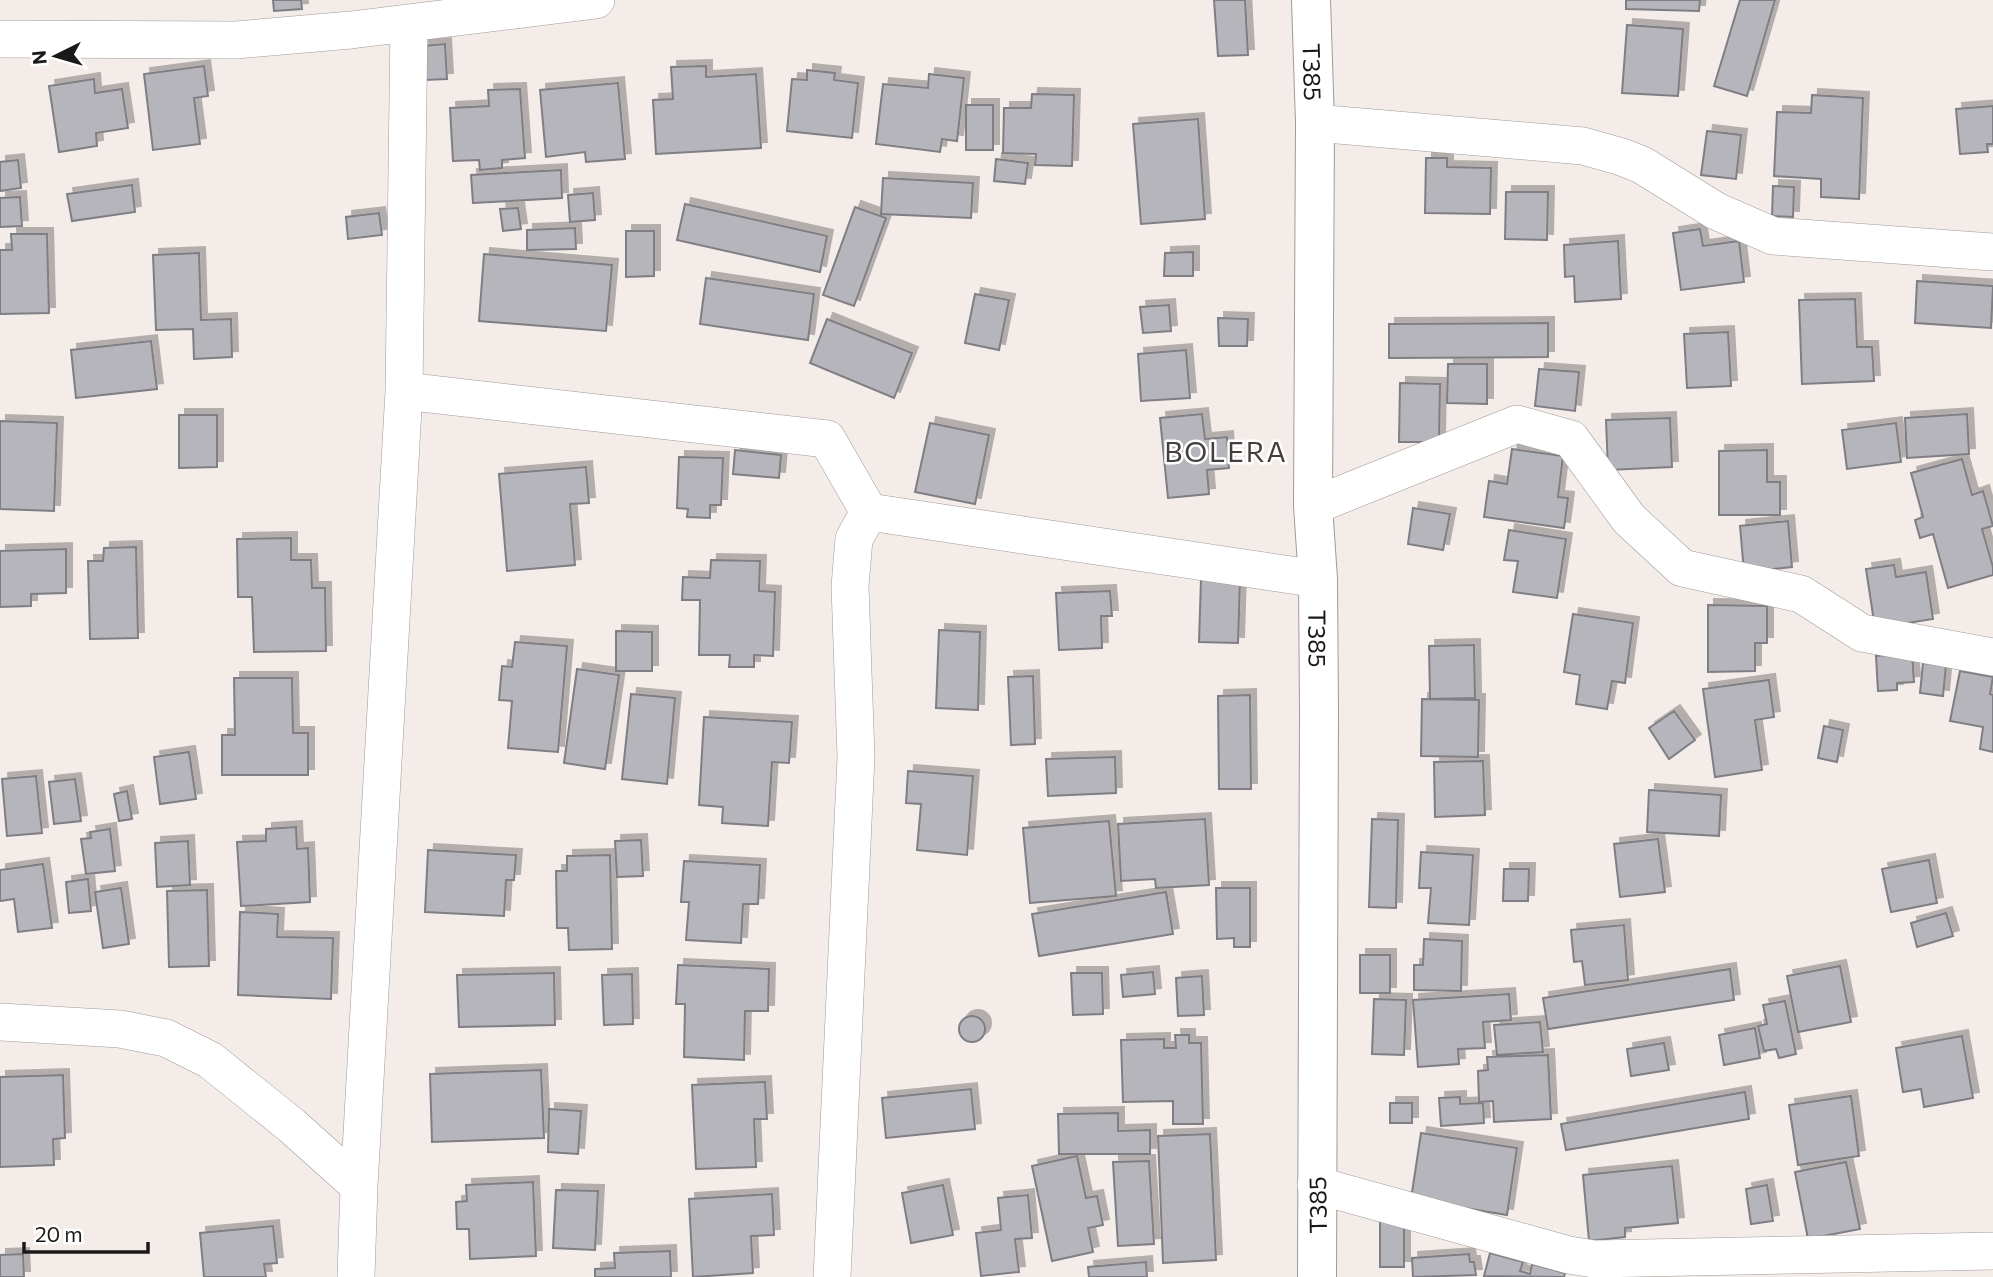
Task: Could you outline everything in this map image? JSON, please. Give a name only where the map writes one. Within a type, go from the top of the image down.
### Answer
[{"type":"street","points":[[0,39],[236,40],[349,15],[409,23],[596,0]]},
{"type":"street","name":"T385","points":[[1311,0],[1315,123],[1313,506],[1318,579],[1319,712],[1317,1277]]},
{"type":"street","points":[[356,1277],[404,391],[409,23]]},
{"type":"street","points":[[1315,123],[1583,146],[1642,165],[1716,211],[1773,236],[1993,252]]},
{"type":"street","points":[[404,391],[827,439],[869,512]]},
{"type":"street","points":[[1313,506],[1517,424],[1571,439],[1629,519],[1682,568],[1801,594],[1861,633],[1993,657]]},
{"type":"street","points":[[869,512],[1318,579]]},
{"type":"street","points":[[832,1277],[856,757],[850,586],[854,539],[869,512]]},
{"type":"street","points":[[0,1021],[120,1029],[166,1038],[210,1060],[291,1125],[359,1186]]},
{"type":"street","points":[[1316,1185],[1569,1255],[1594,1259],[1993,1251]]},
{"type":"building","points":[[273,0],[301,0],[302,9],[274,11]]},
{"type":"building","points":[[1214,0],[1245,0],[1248,55],[1218,56]]},
{"type":"building","points":[[1626,0],[1700,0],[1699,11],[1626,9]]},
{"type":"building","points":[[1740,0],[1775,0],[1747,96],[1714,86]]},
{"type":"building","points":[[1627,25],[1683,29],[1678,96],[1622,93]]},
{"type":"building","points":[[445,44],[447,79],[425,80],[423,46]]},
{"type":"building","points":[[204,66],[208,96],[194,98],[200,144],[153,150],[144,74]]},
{"type":"building","points":[[706,66],[706,77],[756,74],[761,148],[656,154],[653,100],[673,99],[671,67]]},
{"type":"building","points":[[807,70],[835,73],[834,80],[858,83],[852,138],[787,131],[792,79],[807,80]]},
{"type":"building","points":[[929,74],[964,78],[957,141],[942,139],[940,152],[876,144],[883,84],[928,88]]},
{"type":"building","points":[[94,79],[95,93],[122,89],[128,128],[96,133],[97,146],[59,152],[49,86]]},
{"type":"building","points":[[618,83],[625,159],[586,162],[585,152],[546,157],[540,90]]},
{"type":"building","points":[[520,89],[525,158],[502,160],[502,168],[480,170],[479,160],[453,161],[450,108],[489,106],[488,90]]},
{"type":"building","points":[[1032,94],[1074,95],[1072,166],[1035,165],[1036,154],[1003,153],[1004,108],[1031,108]]},
{"type":"building","points":[[1812,95],[1863,98],[1859,199],[1821,197],[1821,179],[1774,176],[1777,112],[1811,113]]},
{"type":"building","points":[[966,105],[993,105],[993,150],[966,150]]},
{"type":"building","points":[[1993,106],[1993,144],[1987,144],[1988,152],[1960,154],[1956,109]]},
{"type":"building","points":[[1198,119],[1205,219],[1141,224],[1133,124]]},
{"type":"building","points":[[1707,131],[1741,135],[1736,179],[1701,175]]},
{"type":"building","points":[[1426,158],[1447,158],[1447,167],[1491,168],[1490,214],[1425,213]]},
{"type":"building","points":[[996,159],[1028,163],[1025,184],[994,181]]},
{"type":"building","points":[[18,160],[21,188],[0,191],[0,162]]},
{"type":"building","points":[[561,170],[562,198],[473,203],[471,175]]},
{"type":"building","points":[[883,178],[973,183],[971,218],[881,214]]},
{"type":"building","points":[[132,185],[135,212],[72,221],[67,194]]},
{"type":"building","points":[[1773,186],[1794,187],[1793,217],[1772,216]]},
{"type":"building","points":[[1506,192],[1548,192],[1547,240],[1505,239]]},
{"type":"building","points":[[593,193],[595,220],[570,222],[568,195]]},
{"type":"building","points":[[20,197],[22,226],[0,227],[0,198]]},
{"type":"building","points":[[685,204],[827,236],[820,272],[677,240]]},
{"type":"building","points":[[855,207],[886,218],[854,306],[823,295]]},
{"type":"building","points":[[518,208],[521,229],[503,231],[500,209]]},
{"type":"building","points":[[379,213],[382,235],[348,239],[346,217]]},
{"type":"building","points":[[575,228],[576,249],[527,250],[527,230]]},
{"type":"building","points":[[1700,229],[1703,246],[1739,241],[1744,282],[1681,290],[1673,233]]},
{"type":"building","points":[[626,231],[654,231],[654,276],[626,277]]},
{"type":"building","points":[[11,234],[47,234],[49,313],[0,314],[0,250],[12,250]]},
{"type":"building","points":[[1618,241],[1621,299],[1575,302],[1574,276],[1565,277],[1564,245]]},
{"type":"building","points":[[1193,252],[1193,276],[1164,276],[1165,253]]},
{"type":"building","points":[[199,253],[201,320],[231,319],[232,357],[194,359],[193,329],[156,330],[153,255]]},
{"type":"building","points":[[484,254],[612,265],[606,331],[479,321]]},
{"type":"building","points":[[706,278],[814,294],[808,340],[700,324]]},
{"type":"building","points":[[1917,281],[1993,286],[1991,328],[1915,323]]},
{"type":"building","points":[[975,294],[1009,300],[999,350],[965,343]]},
{"type":"building","points":[[1855,299],[1857,347],[1872,347],[1874,381],[1802,384],[1799,300]]},
{"type":"building","points":[[1169,305],[1171,331],[1143,333],[1140,307]]},
{"type":"building","points":[[1218,318],[1248,319],[1247,346],[1219,346]]},
{"type":"building","points":[[827,319],[912,353],[894,398],[810,363]]},
{"type":"building","points":[[1548,323],[1548,357],[1389,358],[1389,324]]},
{"type":"building","points":[[1728,332],[1731,386],[1687,388],[1684,334]]},
{"type":"building","points":[[151,341],[157,389],[76,398],[71,350]]},
{"type":"building","points":[[1186,350],[1190,398],[1141,401],[1138,354]]},
{"type":"building","points":[[1448,364],[1487,364],[1487,404],[1447,403]]},
{"type":"building","points":[[1539,369],[1579,372],[1575,411],[1535,406]]},
{"type":"building","points":[[1400,383],[1440,384],[1439,442],[1399,442]]},
{"type":"building","points":[[1202,414],[1205,439],[1227,437],[1229,468],[1207,470],[1209,494],[1168,498],[1160,418]]},
{"type":"building","points":[[1967,414],[1969,454],[1907,458],[1905,418]]},
{"type":"building","points":[[179,415],[217,415],[217,467],[179,468]]},
{"type":"building","points":[[1670,418],[1672,467],[1608,470],[1606,420]]},
{"type":"building","points":[[0,421],[57,423],[54,511],[0,509]]},
{"type":"building","points":[[930,423],[989,435],[975,504],[915,492]]},
{"type":"building","points":[[1896,423],[1901,462],[1847,469],[1842,430]]},
{"type":"building","points":[[1512,449],[1563,456],[1558,497],[1568,498],[1564,528],[1484,517],[1489,481],[1507,484]]},
{"type":"building","points":[[735,450],[781,455],[779,478],[733,474]]},
{"type":"building","points":[[1767,450],[1767,482],[1780,482],[1780,515],[1719,515],[1719,451]]},
{"type":"building","points":[[679,457],[723,458],[721,505],[710,505],[710,518],[687,517],[688,509],[677,508]]},
{"type":"building","points":[[1962,459],[1972,495],[1983,491],[1993,526],[1982,529],[1993,575],[1948,588],[1933,534],[1920,538],[1915,520],[1923,517],[1911,473]]},
{"type":"building","points":[[586,467],[589,503],[570,504],[575,565],[507,571],[499,474]]},
{"type":"building","points":[[1413,508],[1450,514],[1443,550],[1408,544]]},
{"type":"building","points":[[1788,521],[1792,567],[1744,572],[1740,526]]},
{"type":"building","points":[[1509,530],[1566,539],[1557,598],[1513,592],[1518,561],[1504,560]]},
{"type":"building","points":[[291,538],[291,560],[311,560],[312,588],[325,588],[326,651],[254,652],[252,597],[238,597],[237,539]]},
{"type":"building","points":[[136,547],[138,638],[90,639],[88,561],[103,561],[104,548]]},
{"type":"building","points":[[66,549],[66,593],[31,594],[31,606],[0,607],[0,551]]},
{"type":"building","points":[[711,560],[760,561],[759,591],[775,592],[773,656],[754,655],[754,667],[729,667],[730,655],[699,655],[700,600],[682,600],[683,577],[710,578]]},
{"type":"building","points":[[1894,565],[1896,577],[1926,572],[1933,619],[1875,628],[1866,569]]},
{"type":"building","points":[[1201,579],[1240,580],[1238,643],[1199,642]]},
{"type":"building","points":[[1110,591],[1112,616],[1101,616],[1102,648],[1059,650],[1056,593]]},
{"type":"building","points":[[1708,605],[1767,606],[1767,643],[1755,643],[1755,671],[1708,672]]},
{"type":"building","points":[[1573,614],[1633,623],[1625,683],[1612,681],[1607,709],[1576,704],[1580,675],[1564,672]]},
{"type":"building","points":[[939,630],[980,632],[978,710],[936,708]]},
{"type":"building","points":[[616,631],[652,632],[652,671],[616,671]]},
{"type":"building","points":[[515,642],[567,646],[558,752],[508,748],[512,701],[499,700],[502,666],[512,667]]},
{"type":"building","points":[[1474,645],[1475,698],[1430,699],[1429,646]]},
{"type":"building","points":[[1912,653],[1914,682],[1897,683],[1897,690],[1878,691],[1876,656]]},
{"type":"building","points":[[1923,663],[1946,665],[1943,696],[1920,693]]},
{"type":"building","points":[[577,669],[619,675],[605,769],[564,763]]},
{"type":"building","points":[[1960,671],[1993,677],[1990,694],[1993,695],[1993,752],[1980,749],[1983,727],[1950,721]]},
{"type":"building","points":[[1033,676],[1035,744],[1011,745],[1008,677]]},
{"type":"building","points":[[234,678],[292,678],[293,733],[308,733],[308,775],[222,775],[222,735],[235,735]]},
{"type":"building","points":[[1769,680],[1774,717],[1755,720],[1762,770],[1715,777],[1703,689]]},
{"type":"building","points":[[631,694],[675,698],[667,784],[622,779]]},
{"type":"building","points":[[1250,695],[1251,789],[1219,789],[1218,696]]},
{"type":"building","points":[[1422,699],[1479,700],[1478,757],[1421,756]]},
{"type":"building","points":[[1674,711],[1695,740],[1669,759],[1649,728]]},
{"type":"building","points":[[704,717],[792,722],[789,763],[772,762],[768,826],[722,823],[723,807],[699,805]]},
{"type":"building","points":[[1824,726],[1843,730],[1837,762],[1818,758]]},
{"type":"building","points":[[189,752],[196,799],[160,804],[154,757]]},
{"type":"building","points":[[1115,757],[1116,793],[1048,796],[1046,759]]},
{"type":"building","points":[[1483,761],[1485,815],[1435,817],[1434,762]]},
{"type":"building","points":[[908,771],[973,776],[967,855],[917,850],[921,804],[906,803]]},
{"type":"building","points":[[36,776],[42,833],[7,836],[2,779]]},
{"type":"building","points":[[75,779],[81,821],[54,824],[49,782]]},
{"type":"building","points":[[1649,790],[1721,795],[1719,836],[1647,832]]},
{"type":"building","points":[[127,791],[132,819],[119,821],[114,794]]},
{"type":"building","points":[[1205,819],[1209,885],[1156,888],[1155,879],[1121,881],[1118,824]]},
{"type":"building","points":[[1372,819],[1398,820],[1396,908],[1369,907]]},
{"type":"building","points":[[1109,821],[1116,896],[1030,903],[1023,828]]},
{"type":"building","points":[[296,827],[297,849],[308,848],[310,902],[241,906],[237,842],[266,841],[266,829]]},
{"type":"building","points":[[110,829],[115,871],[86,874],[81,839],[91,838],[90,832]]},
{"type":"building","points":[[1658,839],[1665,892],[1620,897],[1614,844]]},
{"type":"building","points":[[641,840],[643,876],[617,877],[615,841]]},
{"type":"building","points":[[188,841],[190,885],[157,887],[155,843]]},
{"type":"building","points":[[428,850],[516,855],[514,880],[506,880],[504,916],[425,912]]},
{"type":"building","points":[[1421,852],[1473,855],[1469,925],[1428,923],[1431,888],[1419,888]]},
{"type":"building","points":[[610,855],[612,949],[569,950],[568,928],[557,928],[556,871],[567,871],[567,856]]},
{"type":"building","points":[[1929,860],[1937,903],[1891,912],[1882,869]]},
{"type":"building","points":[[684,861],[760,865],[758,904],[743,904],[741,943],[686,940],[689,902],[681,902]]},
{"type":"building","points":[[43,864],[52,928],[18,932],[14,899],[0,901],[0,870]]},
{"type":"building","points":[[1504,869],[1529,869],[1528,901],[1503,901]]},
{"type":"building","points":[[88,879],[91,911],[69,913],[66,882]]},
{"type":"building","points":[[121,888],[129,944],[103,948],[95,892]]},
{"type":"building","points":[[1216,888],[1250,888],[1250,947],[1234,947],[1234,938],[1217,939]]},
{"type":"building","points":[[207,890],[209,966],[169,967],[167,891]]},
{"type":"building","points":[[1166,892],[1173,934],[1039,956],[1032,914]]},
{"type":"building","points":[[240,912],[278,914],[277,937],[333,938],[331,999],[238,995]]},
{"type":"building","points":[[1946,913],[1953,936],[1917,947],[1911,923]]},
{"type":"building","points":[[1624,925],[1628,980],[1585,985],[1582,961],[1574,962],[1571,930]]},
{"type":"building","points":[[1424,939],[1462,941],[1461,991],[1414,990],[1414,965],[1423,965]]},
{"type":"building","points":[[1360,955],[1390,955],[1390,993],[1360,993]]},
{"type":"building","points":[[678,965],[769,969],[768,1011],[745,1011],[744,1060],[684,1057],[685,1004],[676,1004]]},
{"type":"building","points":[[1840,966],[1851,1022],[1798,1032],[1787,976]]},
{"type":"building","points":[[1730,969],[1734,1000],[1548,1029],[1543,998]]},
{"type":"building","points":[[1153,972],[1155,994],[1123,997],[1121,975]]},
{"type":"building","points":[[554,973],[555,1025],[459,1027],[457,975]]},
{"type":"building","points":[[1071,973],[1102,973],[1103,1014],[1073,1015]]},
{"type":"building","points":[[632,974],[633,1024],[604,1025],[602,975]]},
{"type":"building","points":[[1202,976],[1204,1015],[1178,1016],[1176,978]]},
{"type":"building","points":[[1509,994],[1511,1020],[1483,1022],[1485,1048],[1458,1049],[1459,1064],[1418,1067],[1413,1000]]},
{"type":"building","points":[[1374,999],[1406,1000],[1404,1055],[1372,1054]]},
{"type":"building","points":[[1785,1001],[1796,1054],[1779,1058],[1776,1049],[1764,1051],[1758,1026],[1767,1024],[1763,1005]]},
{"type":"building","points":[[972,1016],[982,1019],[985,1029],[982,1039],[972,1042],[962,1039],[959,1029],[962,1019]]},
{"type":"building","points":[[1540,1022],[1543,1052],[1497,1055],[1494,1025]]},
{"type":"building","points":[[1755,1028],[1760,1058],[1724,1065],[1719,1035]]},
{"type":"building","points":[[1175,1035],[1189,1035],[1189,1043],[1201,1043],[1203,1124],[1173,1124],[1173,1101],[1123,1102],[1121,1040],[1164,1039],[1164,1048],[1176,1048]]},
{"type":"building","points":[[1962,1036],[1973,1098],[1924,1107],[1921,1089],[1903,1092],[1896,1048]]},
{"type":"building","points":[[1664,1043],[1669,1070],[1631,1076],[1627,1049]]},
{"type":"building","points":[[1548,1055],[1551,1119],[1494,1122],[1493,1101],[1479,1102],[1478,1071],[1488,1070],[1487,1057]]},
{"type":"building","points":[[541,1070],[544,1138],[432,1142],[430,1074]]},
{"type":"building","points":[[63,1075],[65,1138],[53,1139],[54,1165],[0,1167],[0,1077]]},
{"type":"building","points":[[765,1082],[767,1119],[754,1119],[756,1167],[696,1169],[692,1085]]},
{"type":"building","points":[[971,1089],[975,1129],[886,1138],[882,1098]]},
{"type":"building","points":[[1745,1092],[1749,1119],[1566,1150],[1561,1124]]},
{"type":"building","points":[[1851,1096],[1859,1156],[1798,1165],[1789,1105]]},
{"type":"building","points":[[1460,1097],[1460,1104],[1483,1103],[1484,1123],[1441,1126],[1439,1098]]},
{"type":"building","points":[[1390,1103],[1412,1103],[1412,1123],[1390,1123]]},
{"type":"building","points":[[549,1109],[581,1111],[578,1154],[548,1152]]},
{"type":"building","points":[[1118,1113],[1118,1131],[1150,1130],[1150,1154],[1059,1154],[1058,1114]]},
{"type":"building","points":[[1421,1133],[1517,1148],[1507,1215],[1411,1199]]},
{"type":"building","points":[[1210,1134],[1216,1260],[1163,1263],[1158,1136]]},
{"type":"building","points":[[1077,1156],[1086,1198],[1097,1196],[1103,1225],[1088,1228],[1093,1252],[1052,1261],[1032,1166]]},
{"type":"building","points":[[1149,1161],[1154,1244],[1118,1246],[1113,1162]]},
{"type":"building","points":[[1846,1162],[1860,1229],[1808,1239],[1795,1172]]},
{"type":"building","points":[[1672,1166],[1678,1223],[1625,1228],[1625,1237],[1589,1241],[1583,1175]]},
{"type":"building","points":[[533,1182],[536,1256],[470,1259],[469,1229],[457,1229],[456,1202],[467,1201],[466,1185]]},
{"type":"building","points":[[943,1185],[953,1235],[911,1243],[902,1193]]},
{"type":"building","points":[[1767,1185],[1773,1221],[1751,1224],[1746,1189]]},
{"type":"building","points":[[556,1190],[598,1191],[595,1250],[553,1248]]},
{"type":"building","points":[[772,1194],[774,1235],[751,1236],[753,1273],[693,1277],[689,1199]]},
{"type":"building","points":[[1028,1195],[1032,1238],[1015,1239],[1019,1272],[981,1276],[976,1233],[1001,1230],[998,1198]]},
{"type":"building","points":[[1404,1218],[1404,1267],[1380,1267],[1380,1219]]},
{"type":"building","points":[[273,1226],[277,1263],[264,1264],[266,1277],[204,1277],[200,1233]]},
{"type":"building","points":[[670,1251],[671,1277],[595,1277],[595,1269],[615,1268],[614,1253]]},
{"type":"building","points":[[1490,1253],[1523,1262],[1520,1271],[1530,1274],[1532,1264],[1565,1273],[1564,1277],[1484,1276]]},
{"type":"building","points":[[23,1254],[24,1277],[0,1277],[0,1255]]},
{"type":"building","points":[[1469,1254],[1470,1262],[1474,1262],[1476,1275],[1413,1277],[1412,1258]]},
{"type":"building","points":[[1146,1262],[1147,1277],[1089,1277],[1088,1267]]},
{"type":"district","name":"BOLERA","points":[[1226,451]]}]
